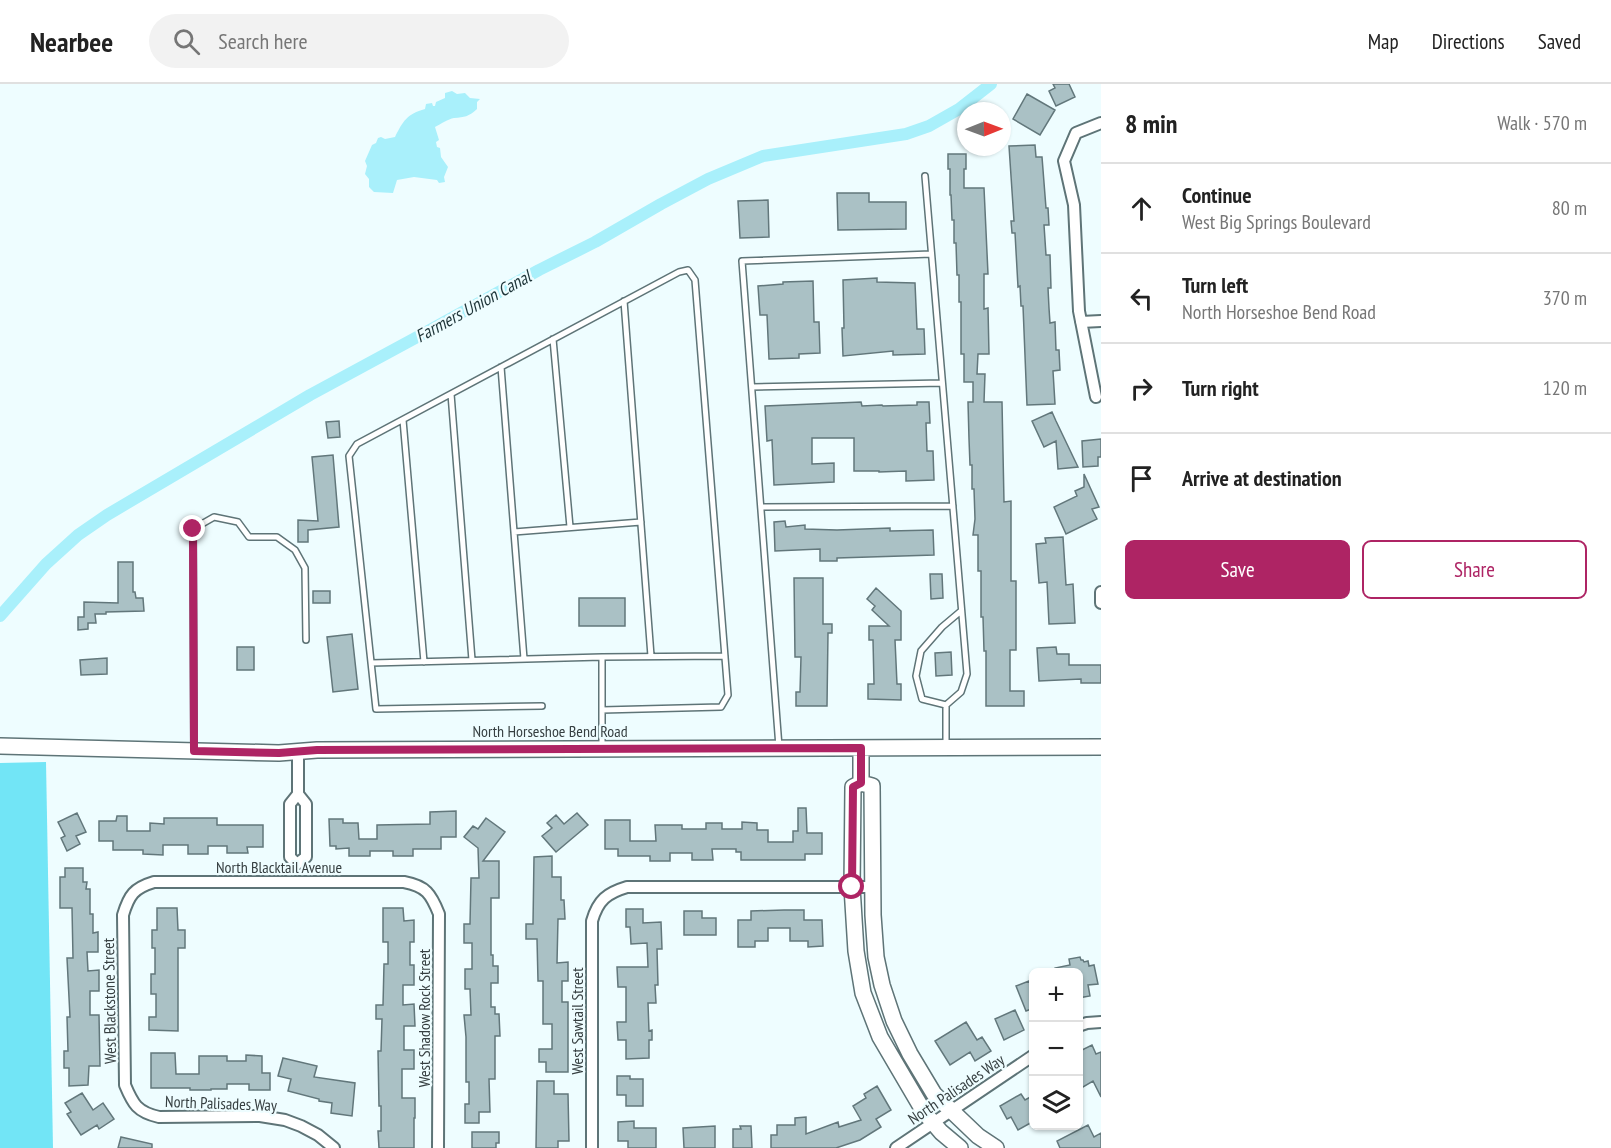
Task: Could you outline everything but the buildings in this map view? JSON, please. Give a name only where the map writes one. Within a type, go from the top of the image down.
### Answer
[{"type":"street","points":[[1096,397],[1079,311],[1074,205],[1065,161],[1076,132],[1101,123]]},
{"type":"street","points":[[1081,322],[1101,321]]},
{"type":"street","points":[[1101,592],[1101,603]]},
{"type":"street","name":"North Horseshoe Bend Road","points":[[0,746],[279,753],[317,750],[1101,747]]},
{"type":"street","points":[[861,748],[861,783]]},
{"type":"street","points":[[297,864],[306,857],[306,804],[298,794],[298,751]]},
{"type":"street","points":[[960,1148],[940,1132],[924,1112],[880,1037],[863,993],[856,951],[852,887],[853,787],[861,783],[872,786],[876,957],[882,985],[894,1021],[910,1054],[934,1094],[978,1136],[996,1148]]},
{"type":"street","points":[[297,882],[297,864],[290,856],[290,804],[298,794]]},
{"type":"street","name":"North Blacktail Avenue","points":[[132,892],[143,885],[154,882],[404,882],[416,884],[427,890]]},
{"type":"street","name":"West Sawtail Street","points":[[592,1148],[592,921],[596,908],[604,898],[627,887],[852,887]]},
{"type":"street","points":[[852,887],[873,887]]},
{"type":"street","name":"West Shadow Rock Street","points":[[427,890],[439,914],[438,1148]]},
{"type":"street","name":"West Blackstone Street","points":[[132,892],[123,915],[125,1085],[138,1109]]},
{"type":"street","points":[[1083,1024],[1101,1022]]},
{"type":"street","name":"North Palisades Way","points":[[896,1148],[1029,1058]]},
{"type":"street","name":"North Palisades Way","points":[[138,1109],[159,1117],[260,1116],[285,1120],[318,1135],[334,1148]]},
{"type":"lane","points":[[925,176],[967,674],[961,692],[946,705],[945,747]]},
{"type":"lane","points":[[779,748],[742,261],[931,254]]},
{"type":"lane","points":[[542,706],[376,709],[349,456],[357,444],[679,272],[688,270],[695,280],[728,696],[721,707],[602,710]]},
{"type":"lane","points":[[624,301],[651,656]]},
{"type":"lane","points":[[553,339],[570,527]]},
{"type":"lane","points":[[501,367],[524,659]]},
{"type":"lane","points":[[752,387],[942,383]]},
{"type":"lane","points":[[451,394],[472,660]]},
{"type":"lane","points":[[403,420],[424,662]]},
{"type":"lane","points":[[761,507],[952,506]]},
{"type":"lane","points":[[194,751],[193,529],[214,517],[238,522],[249,537],[277,537],[295,550],[305,568],[306,640]]},
{"type":"lane","points":[[514,532],[641,522]]},
{"type":"lane","points":[[946,705],[922,699],[916,676],[921,651],[942,627],[962,611]]},
{"type":"lane","points":[[371,663],[724,656]]},
{"type":"lane","points":[[602,657],[602,748]]},
{"type":"shaded area","points":[[452,91],[480,99],[477,102],[477,109],[471,114],[449,119],[435,127],[439,140],[436,142],[437,147],[440,148],[441,157],[448,167],[444,177],[445,182],[439,183],[437,180],[414,177],[397,180],[393,193],[374,192],[369,187],[369,179],[365,174],[367,166],[365,161],[372,145],[378,138],[395,137],[403,122],[410,116],[425,109],[426,104],[432,103],[435,106],[436,102],[445,98],[445,93]]},
{"type":"shaded area","points":[[46,762],[53,1148],[0,1148],[0,763]]},
{"type":"waterway","name":"Farmers Union Canal","points":[[0,616],[46,564],[78,535],[107,515],[310,395],[539,270],[595,242],[661,204],[708,179],[763,156],[906,134],[929,126],[959,109],[991,84]]},
{"type":"route","points":[[193,529],[194,751],[279,753],[317,750],[861,748],[861,783],[853,787],[852,887]]}]
